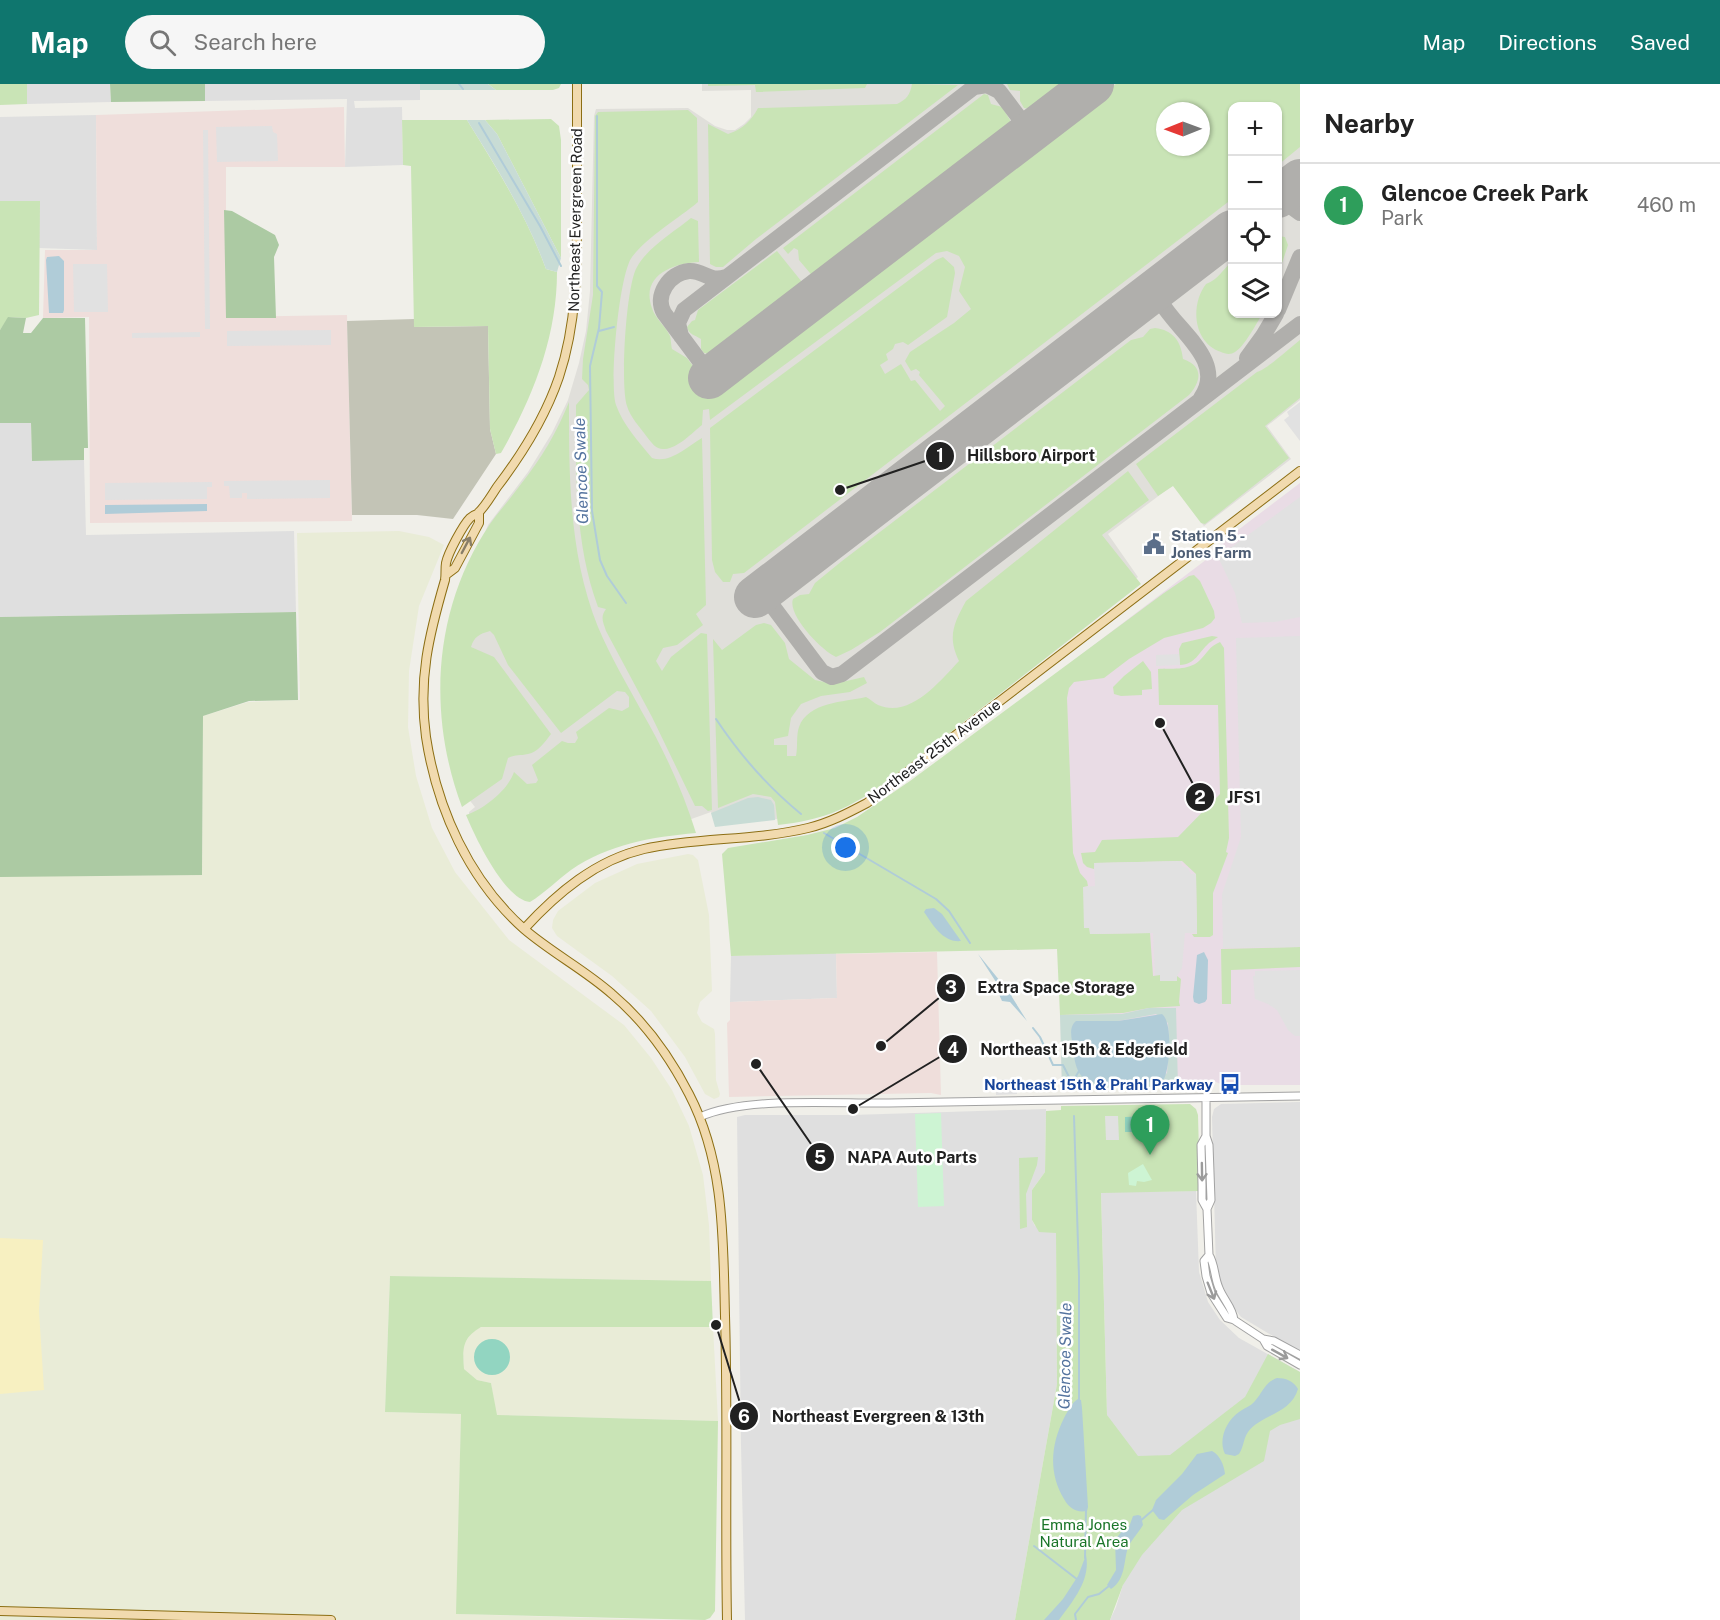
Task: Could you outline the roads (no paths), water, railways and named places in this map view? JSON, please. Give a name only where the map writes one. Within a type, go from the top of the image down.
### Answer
[{"type":"main road","name":"Northeast Evergreen Road","points":[[577,84],[576,288],[568,343],[553,394],[538,426],[520,456],[479,512],[468,519],[446,563],[447,574],[434,613],[425,658],[424,706],[429,754],[437,788],[458,841],[485,885],[524,929],[612,993],[632,1014],[670,1062],[700,1117],[715,1166],[722,1207],[726,1365],[727,1620]]},
{"type":"main road","name":"Northeast 25th Avenue","points":[[524,929],[550,902],[575,881],[643,849],[807,828],[833,820],[867,803],[1300,471]]},
{"type":"main road","name":"Northeast Evergreen Road","points":[[447,574],[455,568],[479,523],[479,512]]},
{"type":"main road","points":[[0,1611],[331,1620]]},
{"type":"street","points":[[700,1117],[713,1110],[782,1104],[1300,1096]]},
{"type":"street","points":[[1206,1097],[1206,1136],[1209,1144],[1211,1200],[1207,1209],[1209,1255],[1204,1261],[1208,1284],[1220,1310],[1227,1318],[1263,1339],[1274,1341],[1300,1355]]},
{"type":"street","points":[[1263,1339],[1267,1346],[1300,1365]]},
{"type":"waterway","name":"Glencoe Swale","points":[[459,84],[463,89]]},
{"type":"waterway","name":"Glencoe Swale","points":[[597,116],[597,286],[602,292],[599,328],[590,366],[592,511],[600,560],[607,576],[626,603]]},
{"type":"waterway","name":"Glencoe Swale","points":[[479,123],[561,266]]},
{"type":"waterway","name":"Glencoe Swale","points":[[599,331],[614,327]]},
{"type":"waterway","name":"Glencoe Swale","points":[[716,719],[755,770],[801,814]]},
{"type":"waterway","name":"Glencoe Swale","points":[[824,833],[936,899],[949,911],[970,943]]},
{"type":"waterway","name":"Glencoe Swale","points":[[1033,1028],[1040,1037],[1053,1065],[1063,1065],[1072,1083],[1079,1071]]},
{"type":"waterway","name":"Glencoe Swale","points":[[1074,1116],[1079,1276],[1079,1402]]},
{"type":"waterway","name":"Glencoe Swale","points":[[1085,1558],[1086,1509]]},
{"type":"waterway","points":[[1139,1522],[1153,1510]]},
{"type":"waterway","points":[[1034,1546],[1078,1580]]},
{"type":"waterway","points":[[1076,1620],[1075,1614],[1088,1597],[1099,1594],[1109,1586]]},
{"type":"place","name":"Hillsboro Airport","points":[[840,490]]},
{"type":"place","name":"Station 5 - Jones Farm","points":[[1154,544]]},
{"type":"place","name":"JFS1","points":[[1160,723]]},
{"type":"place","name":"Extra Space Storage","points":[[881,1046]]},
{"type":"place","name":"NAPA Auto Parts","points":[[756,1064]]},
{"type":"place","name":"Northeast 15th & Prahl Parkway","points":[[1230,1084]]},
{"type":"place","name":"Northeast 15th & Edgefield","points":[[853,1109]]},
{"type":"place","name":"Glencoe Creek Park","points":[[1150,1155]]},
{"type":"place","name":"Northeast Evergreen & 13th","points":[[716,1325]]},
{"type":"park label","name":"Emma Jones Natural Area","points":[[1084,1532]]}]
